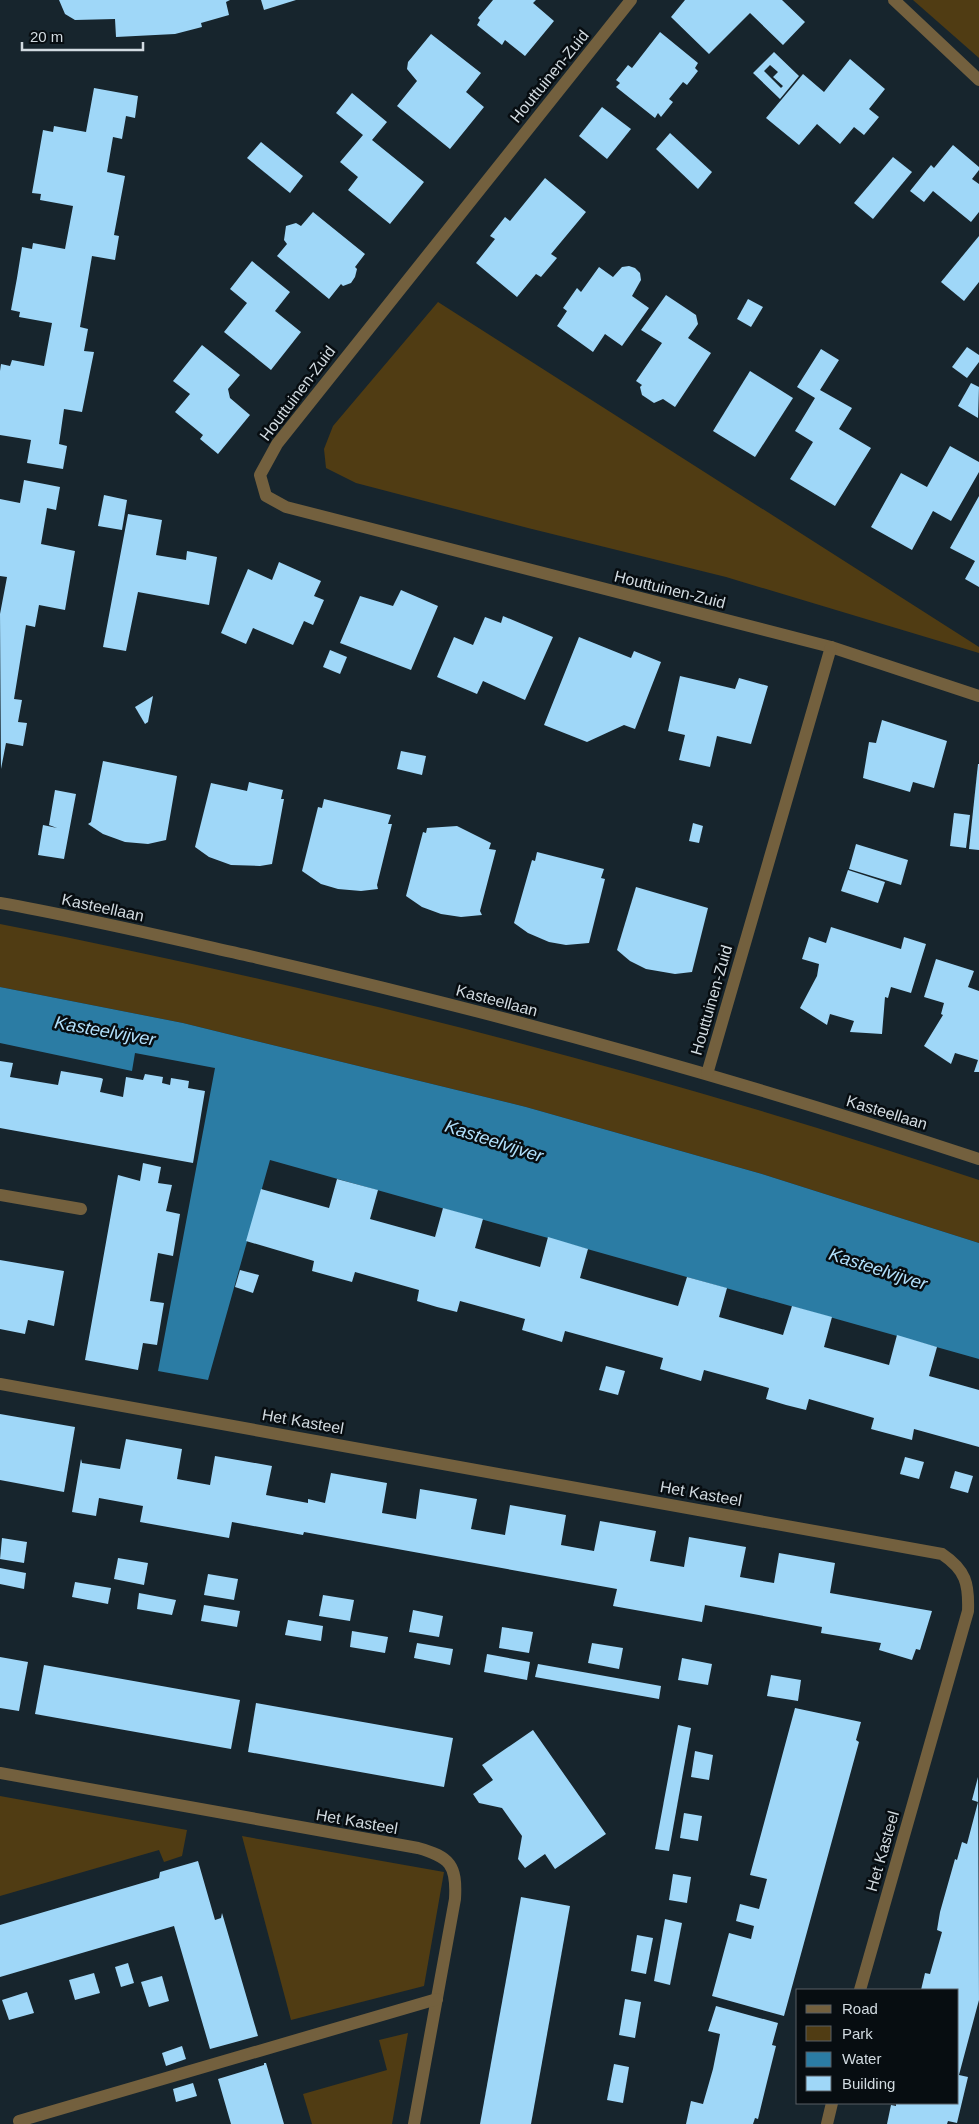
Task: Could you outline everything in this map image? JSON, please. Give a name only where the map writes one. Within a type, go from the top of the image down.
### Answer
[{"type":"street","name":"Houttuinen-Zuid","points":[[631,0],[277,444],[260,475],[266,496],[286,507],[831,648],[979,696]]},
{"type":"street","points":[[894,0],[979,80]]},
{"type":"street","name":"Houttuinen-Zuid","points":[[707,1074],[831,648]]},
{"type":"street","name":"Kasteellaan","points":[[0,903],[333,975],[583,1039],[707,1074],[979,1159]]},
{"type":"street","points":[[0,1195],[81,1209]]},
{"type":"street","name":"Het Kasteel","points":[[0,1384],[933,1552],[942,1554],[955,1563],[964,1575],[969,1593],[968,1611],[860,1989]]},
{"type":"street","name":"Het Kasteel","points":[[0,1773],[436,1853],[451,1864],[456,1881],[414,2124]]},
{"type":"street","points":[[18,2121],[437,1999]]},
{"type":"street","points":[[827,2124],[832,2104]]},
{"type":"green space","points":[[913,0],[979,0],[979,58]]},
{"type":"green space","points":[[438,302],[979,647],[979,653],[726,577],[356,483],[326,468],[324,449],[333,426]]},
{"type":"green space","points":[[0,924],[248,976],[494,1036],[738,1104],[979,1180],[979,1243],[762,1174],[526,1107],[183,1023],[0,987]]},
{"type":"green space","points":[[0,1796],[187,1830],[182,1856],[164,1862],[159,1850],[0,1896]]},
{"type":"green space","points":[[242,1836],[444,1872],[424,1986],[291,2020]]},
{"type":"green space","points":[[408,2033],[392,2124],[312,2124],[303,2094],[387,2070],[379,2040]]},
{"type":"water","name":"Kasteelvijver","points":[[0,987],[183,1023],[526,1107],[762,1174],[979,1243],[979,1359],[270,1160],[208,1380],[158,1371],[215,1068],[135,1053],[132,1071],[0,1043]]},
{"type":"building","points":[[59,0],[230,0],[226,2],[229,15],[201,23],[202,27],[175,34],[116,37],[115,19],[75,20],[65,14]]},
{"type":"building","points":[[261,0],[296,0],[264,10]]},
{"type":"building","points":[[493,0],[536,0],[533,3],[554,21],[525,56],[505,40],[502,45],[477,25],[480,20],[478,18]]},
{"type":"building","points":[[685,0],[782,0],[805,22],[783,45],[750,13],[709,54],[671,17]]},
{"type":"building","points":[[660,32],[698,63],[695,68],[698,71],[687,85],[683,82],[669,99],[673,102],[661,117],[658,113],[655,118],[616,87],[620,83],[616,80],[628,65],[632,68]]},
{"type":"building","points":[[431,34],[481,73],[466,92],[484,107],[450,149],[397,106],[417,81],[407,69],[408,62]]},
{"type":"building","points":[[774,52],[799,76],[780,99],[753,73]],"holes":[[[770,65],[778,72],[773,77],[783,86],[781,88],[764,71]]]},
{"type":"building","points":[[850,59],[885,89],[869,109],[879,117],[864,135],[854,127],[840,144],[817,124],[799,145],[766,118],[803,74],[824,92]]},
{"type":"building","points":[[94,88],[138,96],[135,118],[126,116],[122,139],[113,137],[107,172],[125,176],[114,235],[119,236],[115,260],[92,256],[80,327],[88,329],[84,351],[94,352],[82,412],[64,409],[59,444],[67,446],[63,469],[27,463],[31,440],[0,435],[0,371],[1,364],[10,366],[12,360],[44,366],[52,323],[19,317],[20,312],[11,310],[22,247],[32,249],[33,243],[65,249],[73,206],[40,200],[41,194],[32,193],[43,130],[53,132],[54,126],[86,132]]},
{"type":"building","points":[[352,93],[387,122],[372,140],[424,182],[390,224],[348,190],[358,177],[340,162],[363,135],[336,113]]},
{"type":"building","points":[[602,107],[631,129],[607,159],[579,136]]},
{"type":"building","points":[[670,133],[712,172],[698,189],[656,149]]},
{"type":"building","points":[[261,142],[303,176],[290,193],[247,158]]},
{"type":"building","points":[[953,145],[979,167],[979,170],[972,179],[979,184],[979,212],[971,222],[933,191],[924,202],[910,191],[931,165],[934,168]]},
{"type":"building","points":[[893,157],[912,172],[873,219],[854,203]]},
{"type":"building","points":[[545,178],[586,212],[551,254],[557,258],[541,277],[536,274],[517,297],[476,263],[495,239],[490,236],[505,217],[510,221]]},
{"type":"building","points":[[313,212],[365,254],[355,267],[357,269],[355,277],[351,283],[343,286],[341,284],[329,299],[277,256],[287,244],[284,240],[286,226],[296,223],[301,226]]},
{"type":"building","points":[[979,236],[979,282],[964,301],[941,282]]},
{"type":"building","points":[[252,261],[290,292],[275,311],[301,332],[271,370],[224,332],[247,303],[230,289]]},
{"type":"building","points":[[629,266],[635,268],[640,273],[641,280],[632,296],[649,308],[622,346],[605,334],[593,352],[557,326],[567,311],[563,308],[577,288],[581,292],[599,267],[613,277],[622,267]]},
{"type":"building","points":[[666,295],[696,315],[698,324],[688,338],[711,353],[675,407],[663,399],[654,403],[642,395],[640,387],[642,385],[636,381],[662,343],[641,330]]},
{"type":"building","points":[[748,299],[763,307],[751,327],[737,319]]},
{"type":"building","points":[[202,345],[240,375],[228,389],[230,398],[250,415],[218,454],[200,439],[203,435],[175,412],[190,394],[173,381]]},
{"type":"building","points":[[967,347],[979,355],[979,362],[967,378],[952,367]]},
{"type":"building","points":[[821,349],[839,360],[820,390],[852,408],[839,429],[871,448],[835,506],[790,479],[813,442],[795,431],[815,398],[797,387]]},
{"type":"building","points":[[750,371],[793,398],[755,457],[713,431]]},
{"type":"building","points":[[971,383],[979,387],[978,418],[958,406]]},
{"type":"building","points":[[950,446],[979,462],[979,472],[951,521],[933,511],[912,550],[871,527],[901,473],[927,487]]},
{"type":"building","points":[[24,480],[60,487],[56,510],[47,508],[41,544],[75,551],[65,610],[39,605],[35,627],[26,625],[14,699],[22,700],[18,722],[27,723],[23,746],[6,743],[1,769],[0,614],[7,577],[0,576],[0,499],[20,503]]},
{"type":"building","points":[[104,495],[127,500],[122,530],[98,526]]},
{"type":"building","points":[[979,496],[979,587],[965,579],[975,561],[950,548]]},
{"type":"building","points":[[128,514],[162,520],[156,555],[186,560],[187,551],[217,557],[209,605],[138,592],[126,651],[103,647]]},
{"type":"building","points":[[279,562],[321,581],[314,596],[324,600],[313,625],[304,621],[293,645],[253,628],[246,644],[221,633],[248,569],[272,580]]},
{"type":"building","points":[[401,590],[438,606],[411,670],[340,643],[360,596],[393,606]]},
{"type":"building","points":[[503,616],[553,637],[525,700],[483,681],[477,694],[437,677],[454,637],[473,645],[485,617],[501,623]]},
{"type":"building","points":[[579,637],[631,658],[634,651],[661,662],[635,729],[624,725],[587,742],[544,725]]},
{"type":"building","points":[[330,650],[347,657],[340,674],[323,667]]},
{"type":"building","points":[[680,676],[735,689],[739,678],[768,686],[751,744],[717,736],[710,767],[679,760],[685,735],[668,731]]},
{"type":"building","points":[[153,696],[148,722],[145,724],[135,707]]},
{"type":"building","points":[[882,720],[947,741],[934,788],[913,782],[910,792],[863,778],[869,742],[876,743]]},
{"type":"building","points":[[401,751],[426,756],[422,775],[397,769]]},
{"type":"building","points":[[103,761],[177,776],[166,840],[148,844],[125,842],[103,834],[88,824],[91,822]]},
{"type":"building","points":[[979,764],[979,850],[969,849]]},
{"type":"building","points":[[249,782],[283,790],[281,799],[284,799],[272,864],[260,866],[231,865],[209,857],[195,847],[211,783],[247,791]]},
{"type":"building","points":[[55,790],[76,794],[64,859],[38,855],[43,825],[57,828],[49,825]]},
{"type":"building","points":[[324,799],[391,815],[388,824],[392,824],[377,885],[378,889],[361,891],[338,889],[321,884],[302,871],[318,807],[322,808]]},
{"type":"building","points":[[954,813],[970,815],[966,848],[950,846]]},
{"type":"building","points":[[693,823],[703,826],[699,843],[689,841]]},
{"type":"building","points":[[457,826],[491,843],[489,849],[496,850],[480,911],[482,915],[461,917],[441,914],[422,907],[406,896],[423,832],[426,833],[427,828]]},
{"type":"building","points":[[856,844],[908,860],[901,885],[849,869]]},
{"type":"building","points":[[537,852],[604,869],[601,878],[605,879],[589,943],[566,945],[549,942],[528,933],[514,923],[532,860],[535,861]]},
{"type":"building","points":[[848,870],[885,882],[878,903],[841,891]]},
{"type":"building","points":[[636,887],[708,908],[692,972],[675,974],[646,969],[630,961],[617,950]]},
{"type":"building","points":[[831,927],[901,949],[904,937],[926,944],[911,993],[891,987],[888,998],[885,997],[882,1034],[850,1032],[854,1021],[830,1014],[827,1025],[800,1008],[817,976],[819,964],[802,959],[809,937],[826,943]]},
{"type":"building","points":[[936,959],[974,971],[968,987],[979,991],[979,1072],[974,1072],[978,1060],[955,1053],[951,1064],[924,1046],[943,1015],[941,1014],[944,1003],[924,997]]},
{"type":"building","points":[[0,1061],[13,1063],[10,1077],[58,1085],[61,1071],[101,1078],[103,1079],[100,1092],[123,1097],[126,1077],[143,1080],[145,1074],[163,1077],[162,1083],[170,1085],[171,1078],[189,1081],[188,1088],[205,1091],[193,1163],[0,1128]]},
{"type":"building","points":[[143,1163],[161,1167],[158,1183],[172,1185],[166,1211],[180,1214],[173,1256],[158,1253],[150,1301],[164,1303],[157,1345],[143,1343],[138,1370],[85,1360],[118,1175],[140,1181]]},
{"type":"building","points":[[337,1179],[378,1190],[370,1219],[435,1237],[443,1208],[483,1219],[475,1248],[540,1267],[548,1237],[588,1249],[580,1278],[678,1306],[687,1277],[727,1288],[719,1317],[783,1335],[792,1306],[832,1317],[824,1347],[889,1365],[897,1335],[937,1347],[929,1376],[979,1390],[979,1447],[914,1429],[912,1440],[871,1429],[874,1418],[809,1399],[806,1410],[786,1405],[766,1399],[769,1388],[704,1370],[701,1381],[660,1369],[663,1358],[565,1331],[562,1342],[522,1330],[525,1319],[460,1301],[457,1312],[437,1307],[417,1301],[419,1290],[355,1272],[352,1282],[312,1271],[314,1261],[246,1241],[261,1189],[329,1208]]},
{"type":"building","points":[[0,1260],[64,1271],[54,1326],[28,1320],[25,1334],[0,1329]]},
{"type":"building","points":[[240,1270],[259,1275],[253,1293],[235,1287]]},
{"type":"building","points":[[606,1366],[625,1371],[618,1395],[599,1390]]},
{"type":"building","points":[[0,1414],[75,1427],[64,1492],[0,1480]]},
{"type":"building","points":[[126,1439],[182,1449],[177,1479],[210,1485],[215,1456],[272,1466],[266,1495],[308,1503],[308,1499],[325,1503],[331,1473],[387,1483],[382,1513],[416,1519],[420,1489],[449,1494],[477,1499],[471,1529],[505,1535],[510,1505],[566,1515],[561,1545],[594,1551],[600,1521],[656,1531],[650,1561],[684,1567],[689,1537],[746,1547],[740,1577],[774,1583],[779,1553],[835,1563],[830,1593],[932,1611],[920,1650],[916,1649],[912,1660],[879,1650],[881,1643],[821,1633],[822,1627],[705,1605],[702,1622],[613,1606],[617,1589],[304,1532],[303,1535],[232,1522],[229,1538],[140,1522],[143,1506],[99,1498],[96,1516],[72,1512],[81,1459],[82,1463],[120,1469]]},
{"type":"building","points":[[905,1457],[924,1462],[919,1479],[900,1474]]},
{"type":"building","points":[[955,1471],[973,1476],[968,1493],[950,1488]]},
{"type":"building","points":[[2,1538],[27,1542],[24,1563],[0,1559]]},
{"type":"building","points":[[118,1558],[148,1563],[144,1585],[114,1579]]},
{"type":"building","points":[[0,1568],[26,1573],[24,1589],[0,1584]]},
{"type":"building","points":[[208,1574],[238,1579],[234,1600],[204,1595]]},
{"type":"building","points":[[75,1582],[111,1588],[108,1604],[72,1597]]},
{"type":"building","points":[[139,1593],[176,1600],[172,1615],[137,1609]]},
{"type":"building","points":[[323,1595],[354,1600],[350,1621],[319,1616]]},
{"type":"building","points":[[204,1605],[240,1611],[237,1627],[201,1621]]},
{"type":"building","points":[[413,1610],[443,1616],[439,1637],[409,1632]]},
{"type":"building","points":[[288,1620],[323,1626],[321,1641],[285,1635]]},
{"type":"building","points":[[502,1627],[533,1632],[529,1653],[499,1648]]},
{"type":"building","points":[[352,1631],[388,1637],[385,1653],[350,1647]]},
{"type":"building","points":[[417,1643],[453,1649],[450,1665],[414,1658]]},
{"type":"building","points":[[592,1643],[623,1648],[619,1669],[588,1663]]},
{"type":"building","points":[[487,1654],[530,1662],[527,1680],[484,1672]]},
{"type":"building","points":[[0,1657],[28,1662],[19,1711],[0,1708]]},
{"type":"building","points":[[682,1658],[712,1664],[708,1685],[678,1680]]},
{"type":"building","points":[[538,1664],[661,1686],[659,1699],[535,1677]]},
{"type":"building","points":[[44,1665],[240,1700],[231,1749],[35,1714]]},
{"type":"building","points":[[771,1675],[801,1680],[798,1701],[767,1696]]},
{"type":"building","points":[[256,1703],[453,1738],[444,1787],[248,1752]]},
{"type":"building","points":[[795,1708],[861,1722],[856,1740],[859,1742],[784,2016],[712,1996],[729,1933],[751,1939],[754,1926],[736,1921],[740,1904],[759,1909],[767,1879],[750,1875]]},
{"type":"building","points":[[678,1725],[691,1728],[669,1851],[655,1849]]},
{"type":"building","points":[[533,1730],[606,1834],[555,1869],[545,1854],[525,1868],[518,1859],[522,1836],[502,1808],[479,1803],[473,1794],[493,1780],[482,1765]]},
{"type":"building","points":[[695,1751],[713,1755],[709,1780],[691,1777]]},
{"type":"building","points":[[978,1777],[979,2000],[959,2075],[959,1989],[921,1989],[925,1973],[930,1974],[942,1932],[937,1930],[940,1912],[955,1859],[957,1860],[962,1842],[967,1844],[978,1802],[972,1800]]},
{"type":"building","points":[[684,1813],[702,1816],[698,1841],[680,1838]]},
{"type":"building","points":[[198,1861],[215,1920],[221,1918],[222,1913],[258,2036],[210,2049],[174,1926],[0,1977],[0,1925],[159,1878],[160,1872]]},
{"type":"building","points":[[673,1874],[691,1877],[687,1903],[669,1900]]},
{"type":"building","points":[[521,1897],[570,1906],[531,2124],[480,2124]]},
{"type":"building","points":[[665,1919],[682,1923],[670,1985],[654,1981]]},
{"type":"building","points":[[637,1935],[653,1938],[646,1974],[631,1971]]},
{"type":"building","points":[[128,1963],[134,1983],[121,1987],[115,1967]]},
{"type":"building","points":[[94,1973],[100,1993],[75,2000],[69,1980]]},
{"type":"building","points":[[162,1976],[169,2001],[149,2007],[141,1982]]},
{"type":"building","points":[[27,1992],[34,2013],[9,2020],[2,2000]]},
{"type":"building","points":[[625,1999],[641,2002],[635,2038],[619,2035]]},
{"type":"building","points":[[716,2006],[778,2023],[772,2045],[776,2046],[758,2119],[755,2118],[753,2124],[686,2124],[691,2101],[703,2104],[713,2069],[720,2034],[708,2031]]},
{"type":"building","points":[[182,2046],[186,2059],[166,2066],[162,2053]]},
{"type":"building","points":[[266,2063],[284,2124],[231,2124],[218,2079],[264,2065]]},
{"type":"building","points":[[614,2064],[629,2067],[623,2103],[607,2100]]},
{"type":"building","points":[[959,2075],[968,2077],[957,2123],[948,2121],[947,2124],[887,2124],[891,2105],[896,2106],[896,2104],[959,2104]]},
{"type":"building","points":[[193,2083],[197,2096],[176,2102],[173,2089]]}]
